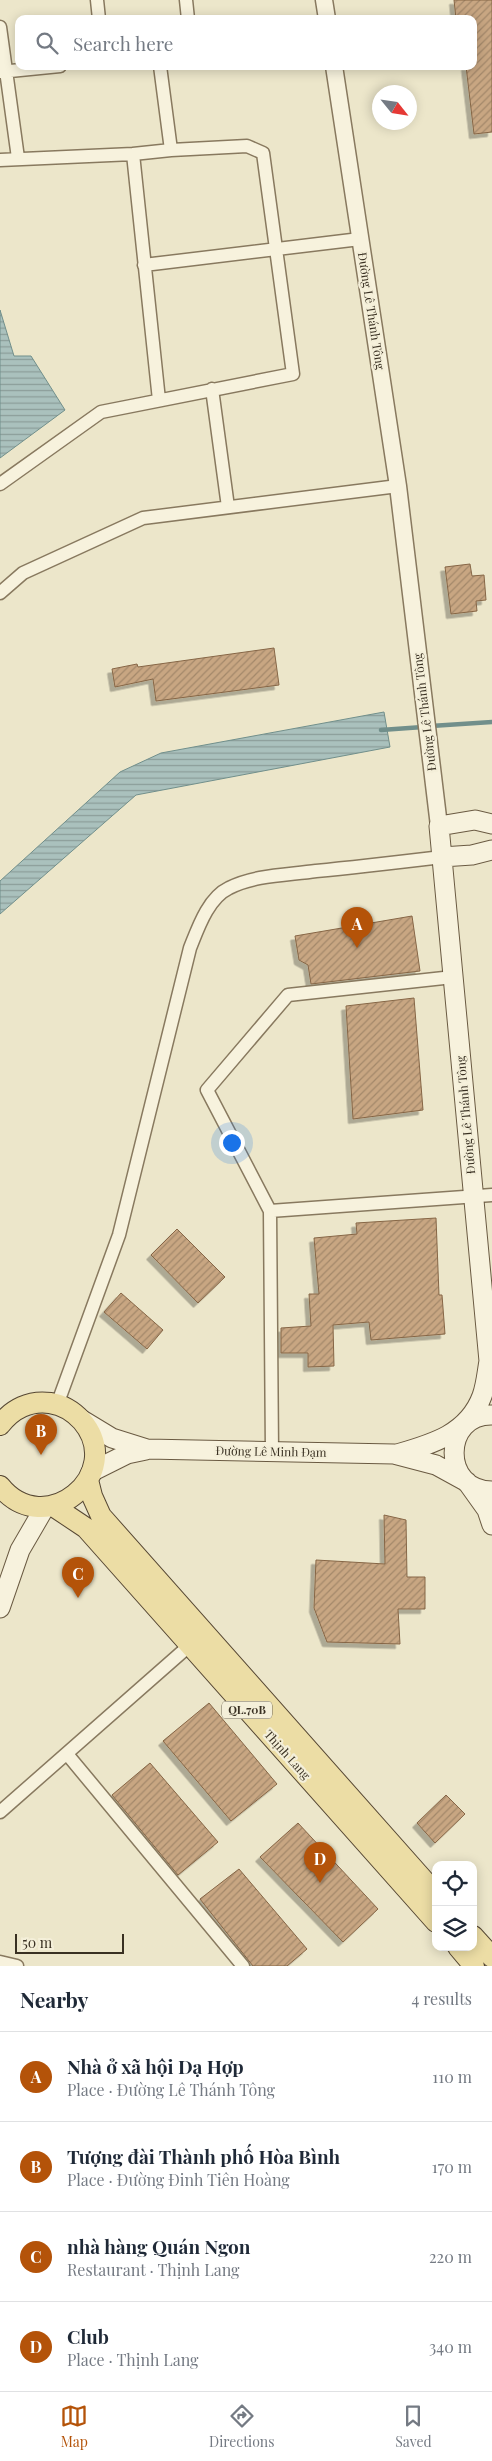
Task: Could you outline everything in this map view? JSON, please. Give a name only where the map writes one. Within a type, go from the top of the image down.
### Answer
[{"type":"main road","points":[[439,826],[475,820],[492,824]]},
{"type":"main road","name":"Đường Lê Thánh Tông","points":[[439,826],[453,977],[483,1196],[490,1366],[482,1396],[457,1437],[454,1455],[459,1473],[467,1482]]},
{"type":"main road","points":[[442,857],[472,855],[492,850]]},
{"type":"main road","points":[[0,1486],[17,1501],[31,1506],[49,1506],[73,1497],[90,1476],[94,1458],[93,1443],[88,1430],[80,1418],[57,1405],[32,1404],[2,1417]]},
{"type":"main road","points":[[394,1454],[433,1444],[474,1419],[492,1415]]},
{"type":"main road","name":"Đường Lê Minh Đạm","points":[[80,1418],[112,1438],[148,1449]]},
{"type":"main road","name":"Đường Lê Minh Đạm","points":[[90,1476],[127,1454],[148,1449],[394,1454]]},
{"type":"main road","points":[[394,1454],[436,1465],[477,1489],[492,1490]]},
{"type":"main road","name":"Thịnh Lang","points":[[90,1476],[92,1496],[101,1516],[432,1889]]},
{"type":"main road","points":[[467,1482],[487,1510],[492,1525]]},
{"type":"main road","points":[[0,1608],[20,1550],[49,1506]]},
{"type":"main road","name":"Thịnh Lang","points":[[49,1506],[86,1528],[432,1917]]},
{"type":"main road","points":[[477,1940],[492,1957]]},
{"type":"main road","points":[[461,1951],[474,1966]]},
{"type":"street","points":[[97,0],[99,15]]},
{"type":"street","points":[[186,0],[188,15]]},
{"type":"street","points":[[324,0],[326,15]]},
{"type":"street","points":[[0,27],[3,72],[18,158]]},
{"type":"street","points":[[3,72],[22,70]]},
{"type":"street","points":[[160,70],[170,150]]},
{"type":"street","name":"Đường Lê Thánh Tông","points":[[335,70],[398,486],[439,826]]},
{"type":"street","points":[[0,160],[133,154],[223,146],[247,146],[259,150],[264,158],[293,374],[101,412],[0,484]]},
{"type":"street","points":[[133,154],[159,400]]},
{"type":"street","points":[[144,265],[360,239]]},
{"type":"street","points":[[212,389],[228,507]]},
{"type":"street","points":[[0,593],[22,573],[143,518],[398,486]]},
{"type":"street","points":[[57,1405],[119,1235],[190,948],[199,924],[213,903],[228,888],[272,877],[442,857]]},
{"type":"street","points":[[272,1452],[270,1211],[207,1090],[288,995],[453,977]]},
{"type":"street","points":[[270,1211],[483,1196]]},
{"type":"street","points":[[0,1812],[190,1645]]},
{"type":"street","points":[[67,1754],[243,1966]]},
{"type":"street","points":[[0,1962],[17,1966]]},
{"type":"water","points":[[0,310],[14,356],[31,356],[65,410],[0,458]]},
{"type":"water","points":[[384,712],[390,747],[136,795],[0,914],[0,881],[120,772],[161,753]]},
{"type":"building","points":[[454,0],[492,0],[492,132],[474,134],[466,70],[477,70],[477,15],[456,15]]},
{"type":"building","points":[[470,564],[472,576],[484,575],[486,600],[476,601],[477,611],[451,614],[445,567]]},
{"type":"building","points":[[274,648],[279,685],[156,701],[153,679],[115,687],[112,669],[137,664],[138,667]]},
{"type":"building","points":[[412,916],[420,971],[311,984],[308,965],[299,960],[295,936]]},
{"type":"building","points":[[414,998],[423,1110],[353,1119],[346,1006]]},
{"type":"building","points":[[436,1218],[439,1295],[442,1295],[445,1334],[371,1340],[369,1322],[333,1325],[334,1366],[308,1367],[308,1353],[281,1353],[281,1328],[311,1326],[309,1294],[319,1294],[314,1238],[357,1234],[356,1223]]},
{"type":"building","points":[[177,1229],[225,1277],[198,1303],[151,1255]]},
{"type":"building","points":[[121,1293],[163,1330],[147,1349],[104,1312]]},
{"type":"building","points":[[384,1515],[406,1520],[407,1577],[425,1577],[425,1609],[398,1609],[400,1644],[327,1642],[314,1608],[316,1560],[385,1564]]},
{"type":"building","points":[[209,1703],[277,1784],[231,1821],[163,1741]]},
{"type":"building","points":[[150,1763],[218,1842],[178,1875],[112,1795]]},
{"type":"building","points":[[446,1795],[465,1814],[435,1843],[417,1823]]},
{"type":"building","points":[[298,1823],[378,1909],[343,1942],[260,1857]]},
{"type":"building","points":[[239,1869],[307,1949],[287,1966],[253,1966],[200,1899]]},
{"type":"waterway","points":[[431,726],[492,722]]},
{"type":"waterway","points":[[381,730],[423,727]]},
{"type":"place","name":"Nhà ở xã hội Dạ Hợp","points":[[357,948]]},
{"type":"place","name":"Tượng đài Thành phố Hòa Bình","points":[[41,1455]]},
{"type":"place","name":"nhà hàng Quán Ngon","points":[[78,1598]]},
{"type":"place","name":"Club","points":[[320,1883]]}]
